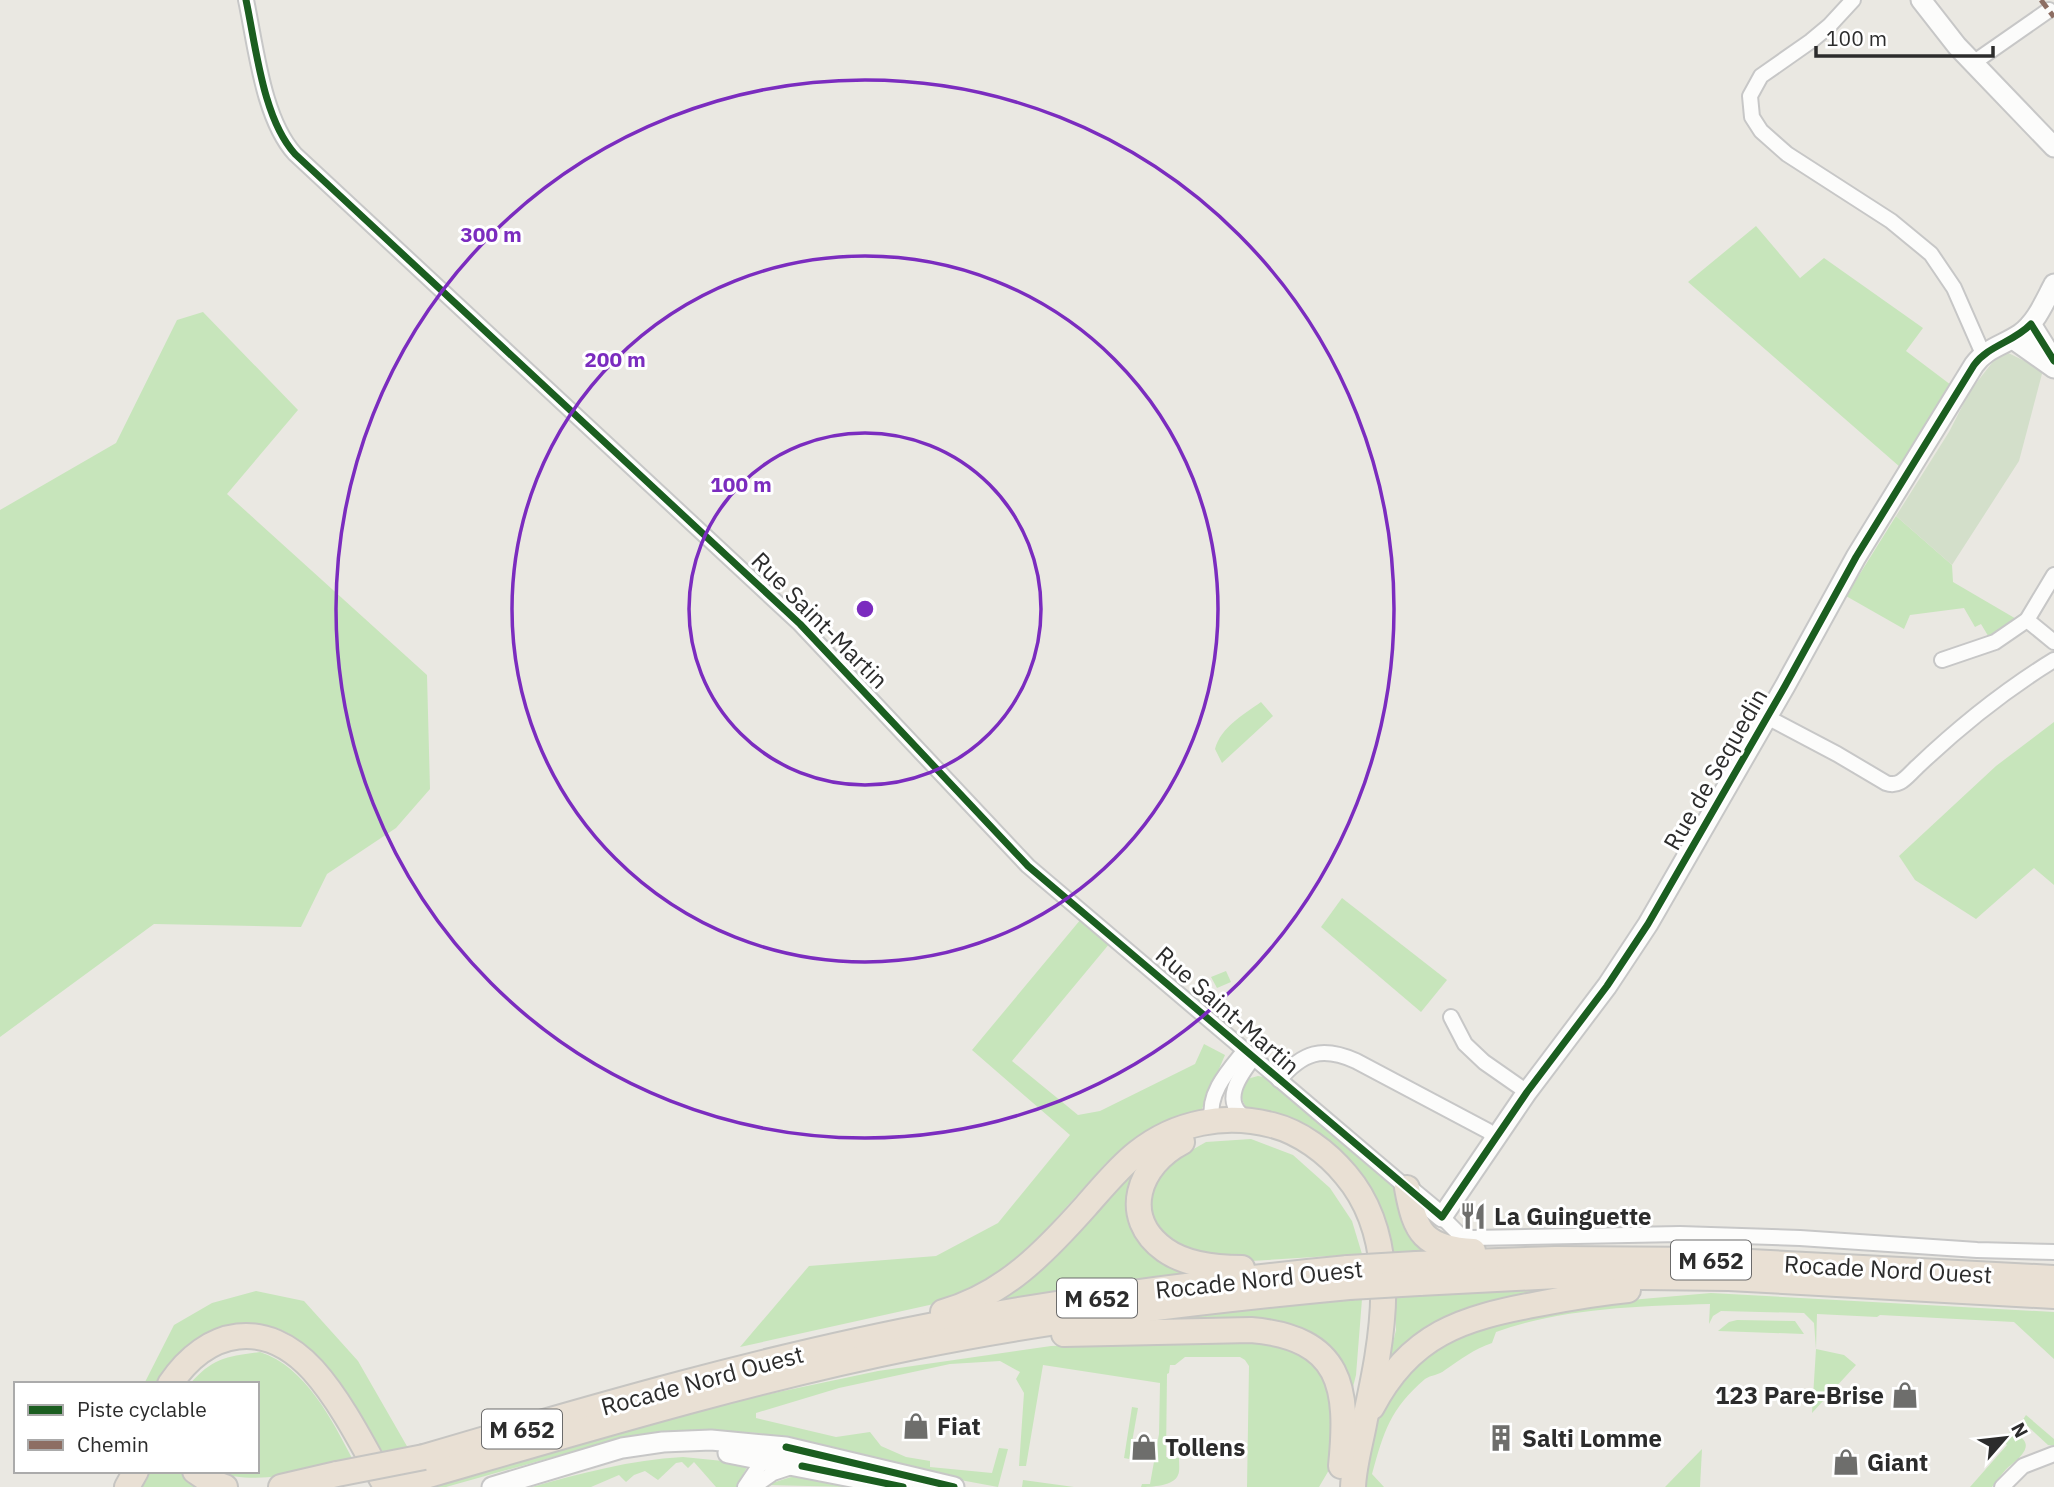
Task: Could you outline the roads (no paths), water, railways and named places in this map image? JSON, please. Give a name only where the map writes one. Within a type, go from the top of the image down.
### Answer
[{"type":"highway","points":[[849,1342],[889,1326],[964,1306],[996,1289],[1045,1251],[1109,1179],[1136,1154],[1178,1130],[1212,1120],[1225,1129],[1244,1126],[1280,1127],[1325,1154],[1351,1181],[1370,1217],[1380,1256],[1383,1304],[1380,1341],[1356,1461],[1343,1483]]},
{"type":"highway","points":[[1343,1483],[1370,1326],[1371,1286],[1364,1237],[1346,1196],[1316,1162],[1282,1141],[1261,1135],[1244,1126],[1183,1141],[1164,1152],[1150,1166],[1141,1182],[1139,1200],[1143,1223],[1154,1241],[1187,1261],[1218,1267],[1348,1278]]},
{"type":"highway","points":[[1407,1188],[1431,1218],[1427,1240],[1460,1250],[1624,1252],[1712,1260]]},
{"type":"highway","name":"Rocade Nord Ouest","points":[[387,1487],[423,1467],[699,1379],[849,1342],[945,1323],[1167,1287],[1418,1273],[1555,1259],[1712,1260],[2054,1279]]},
{"type":"highway","name":"Rocade Nord Ouest","points":[[1418,1273],[1729,1278],[2054,1296]]},
{"type":"highway","name":"Rocade Nord Ouest","points":[[423,1467],[913,1347],[1010,1329],[1348,1278]]},
{"type":"highway","points":[[1365,1420],[1384,1386],[1407,1359],[1432,1338],[1463,1322],[1494,1312],[1564,1299],[1729,1278]]},
{"type":"highway","points":[[913,1347],[964,1345],[1080,1333],[1251,1330],[1281,1335],[1314,1349],[1325,1358],[1338,1379],[1344,1411],[1343,1483]]},
{"type":"highway","points":[[176,1379],[199,1352],[229,1337],[248,1336],[282,1345],[303,1361],[326,1387],[387,1487]]},
{"type":"highway","points":[[281,1487],[423,1467]]},
{"type":"highway","points":[[198,1473],[225,1487]]},
{"type":"street","name":"Rue Saint-Martin","points":[[246,0],[270,110],[278,131],[295,154],[808,631],[1028,866],[1407,1188]]},
{"type":"street","points":[[1853,0],[1811,41],[1761,76],[1750,96],[1752,117],[1761,131],[1787,154],[1894,223],[1931,254],[1954,288],[1983,354]]},
{"type":"street","points":[[1921,0],[1973,63],[2054,147]]},
{"type":"street","points":[[1973,63],[2049,10]]},
{"type":"street","points":[[2054,284],[2033,321],[2054,361]]},
{"type":"street","name":"Rue de Sequedin","points":[[1431,1218],[1495,1139],[1642,934],[1867,538],[1974,365],[1983,354],[2013,339],[2033,321]]},
{"type":"street","points":[[2013,339],[2054,368]]},
{"type":"street","points":[[1942,660],[1995,642],[2027,620],[2054,575]]},
{"type":"street","points":[[2027,620],[2054,642]]},
{"type":"street","points":[[1767,717],[1885,783],[1895,785],[1988,707],[2054,660]]},
{"type":"street","points":[[1451,1017],[1465,1044],[1527,1092]]},
{"type":"street","points":[[1279,1080],[1305,1057],[1317,1053],[1335,1053],[1356,1061],[1464,1118],[1488,1131],[1495,1139]]},
{"type":"street","points":[[1212,1120],[1211,1106],[1216,1090],[1249,1054]]},
{"type":"street","points":[[1244,1126],[1233,1095],[1249,1054]]},
{"type":"street","points":[[1431,1218],[1471,1238],[1679,1234],[2054,1252]]},
{"type":"street","points":[[492,1487],[622,1448],[663,1442],[711,1440],[786,1447],[954,1487]]},
{"type":"street","points":[[745,1487],[763,1458],[771,1451],[786,1447]]},
{"type":"street","points":[[567,1465],[622,1455],[678,1450],[717,1451],[903,1487]]},
{"type":"street","points":[[2002,1487],[2023,1466],[2054,1454]]},
{"type":"street","points":[[753,1487],[778,1470],[802,1466]]},
{"type":"place","name":"La Guinguette","points":[[1473,1216]]},
{"type":"place","name":"123 Pare-Brise","points":[[1905,1395]]},
{"type":"place","name":"Fiat","points":[[916,1426]]},
{"type":"place","name":"Salti Lomme","points":[[1501,1438]]},
{"type":"place","name":"Tollens","points":[[1144,1447]]},
{"type":"place","name":"Giant","points":[[1846,1462]]}]
